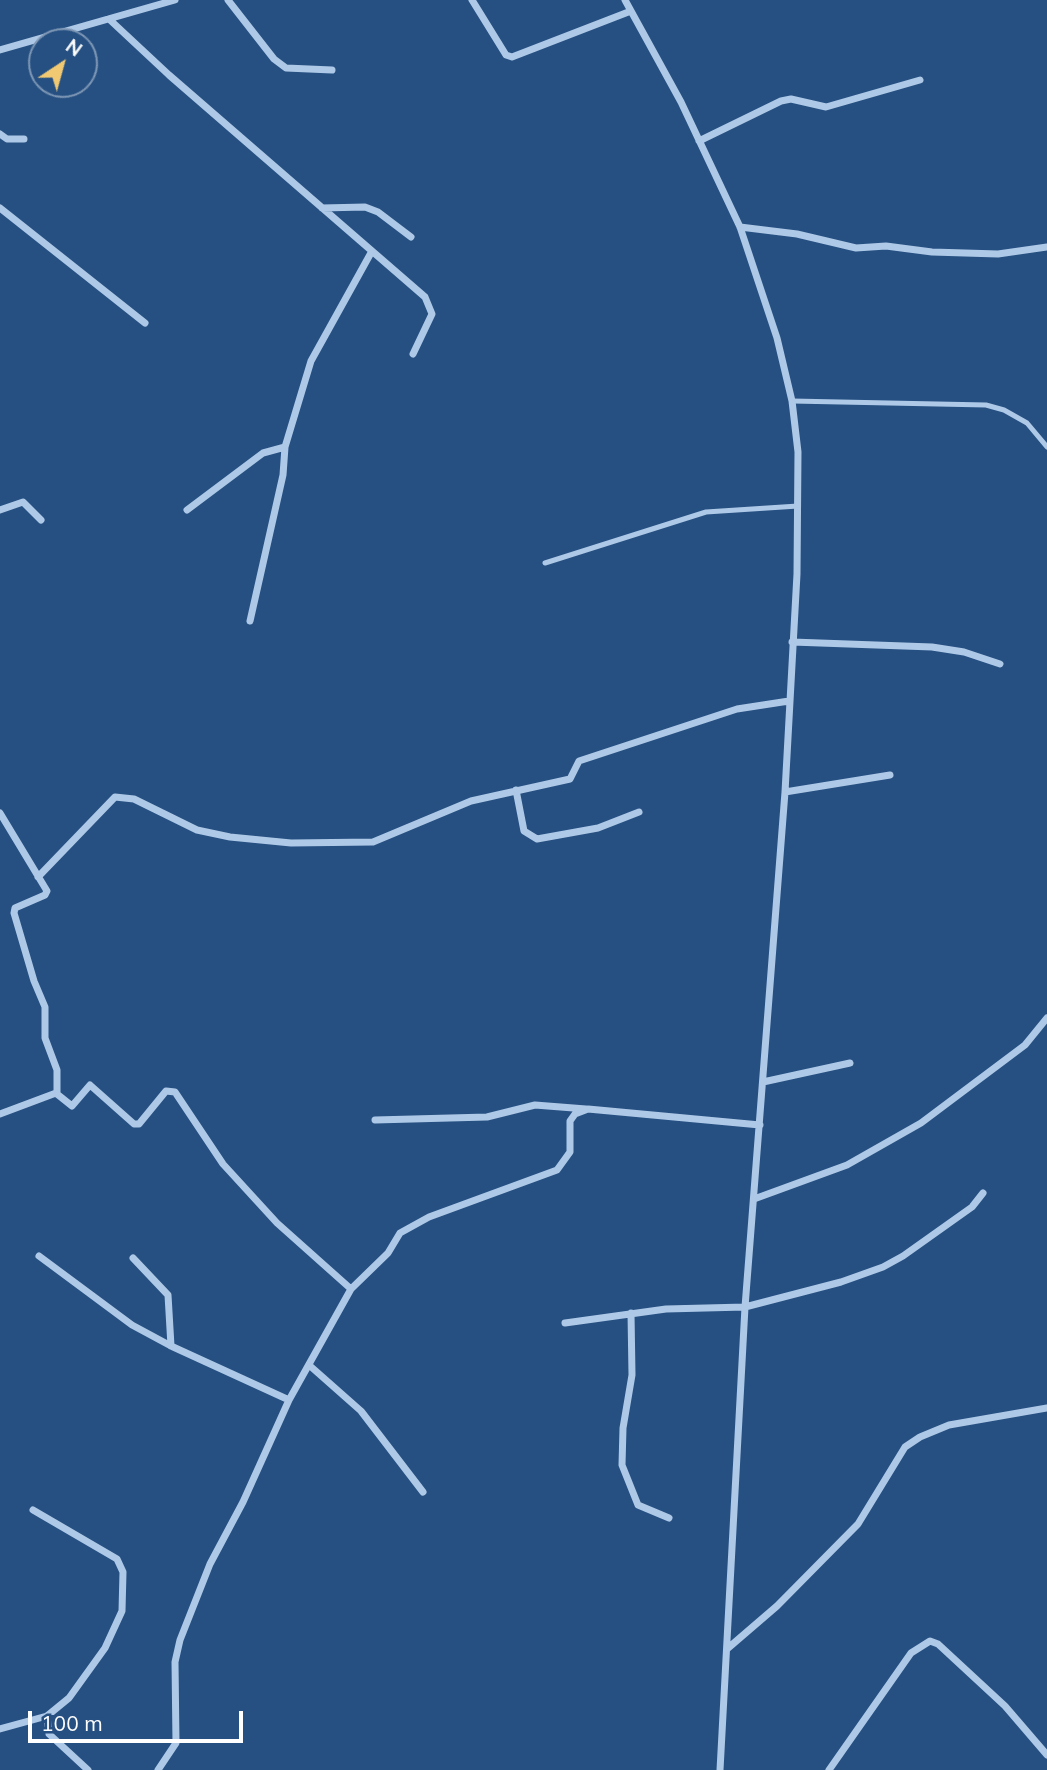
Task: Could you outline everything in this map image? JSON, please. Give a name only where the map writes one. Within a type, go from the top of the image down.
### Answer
[{"type":"street","points":[[0,50],[175,0]]},
{"type":"street","points":[[228,0],[280,64],[286,68],[332,70]]},
{"type":"street","points":[[472,0],[506,55],[512,57],[631,11]]},
{"type":"street","points":[[625,0],[699,141],[740,227],[777,338],[792,401],[798,452],[785,792],[746,1307],[720,1770]]},
{"type":"street","points":[[109,19],[430,305],[432,314],[413,354]]},
{"type":"street","points":[[699,141],[781,101],[791,99],[827,107],[920,80]]},
{"type":"street","points":[[0,134],[7,139],[24,139]]},
{"type":"street","points":[[322,208],[365,207],[378,212],[411,237]]},
{"type":"street","points":[[0,208],[145,323]]},
{"type":"street","points":[[740,227],[797,234],[856,248],[886,246],[998,254],[1047,247]]},
{"type":"street","points":[[250,621],[283,475],[285,447],[311,361],[372,251]]},
{"type":"street","points":[[187,510],[263,453],[285,447]]},
{"type":"street","points":[[0,510],[23,502],[41,520]]},
{"type":"street","points":[[792,642],[932,648],[964,652],[1000,664]]},
{"type":"street","points":[[38,877],[115,797],[124,796],[197,830],[230,837],[291,842],[366,843],[471,801],[570,779],[579,761],[737,709],[789,701]]},
{"type":"street","points":[[785,792],[890,775]]},
{"type":"street","points":[[516,790],[524,831],[537,839],[598,828],[639,812]]},
{"type":"street","points":[[0,813],[47,891],[45,895],[15,908],[14,913],[34,981],[45,1007],[46,1038],[57,1070],[56,1093]]},
{"type":"street","points":[[754,1199],[847,1165],[920,1123],[1026,1045],[1047,1018]]},
{"type":"street","points":[[763,1082],[850,1063]]},
{"type":"street","points":[[56,1093],[72,1106],[90,1085],[125,1118],[137,1124],[166,1091],[175,1092],[223,1164],[277,1223],[351,1289]]},
{"type":"street","points":[[0,1114],[56,1093]]},
{"type":"street","points":[[375,1120],[487,1117],[536,1105],[760,1125]]},
{"type":"street","points":[[158,1770],[176,1744],[175,1662],[180,1640],[210,1564],[243,1502],[289,1400],[351,1289],[388,1253],[400,1233],[429,1217],[557,1170],[570,1152],[570,1121],[575,1114],[588,1109]]},
{"type":"street","points":[[565,1323],[631,1313],[746,1307],[804,1293],[883,1267],[960,1216],[983,1193]]},
{"type":"street","points":[[39,1256],[132,1325],[171,1346],[289,1400]]},
{"type":"street","points":[[133,1258],[168,1295],[171,1346]]},
{"type":"street","points":[[631,1313],[632,1375],[623,1428],[622,1465],[638,1505],[669,1518]]},
{"type":"street","points":[[309,1365],[361,1411],[423,1492]]},
{"type":"street","points":[[727,1649],[777,1606],[858,1524],[905,1447],[920,1437],[949,1425],[1047,1408]]},
{"type":"street","points":[[0,1729],[47,1716],[79,1688],[105,1648],[122,1611],[123,1572],[117,1559],[33,1510]]},
{"type":"street","points":[[830,1770],[911,1653],[930,1641],[938,1644],[1005,1706],[1047,1755]]},
{"type":"street","points":[[47,1716],[49,1734],[88,1770]]},
{"type":"lane","points":[[792,401],[986,405],[1004,410],[1027,423],[1047,447]]},
{"type":"lane","points":[[545,563],[706,512],[798,506]]}]
